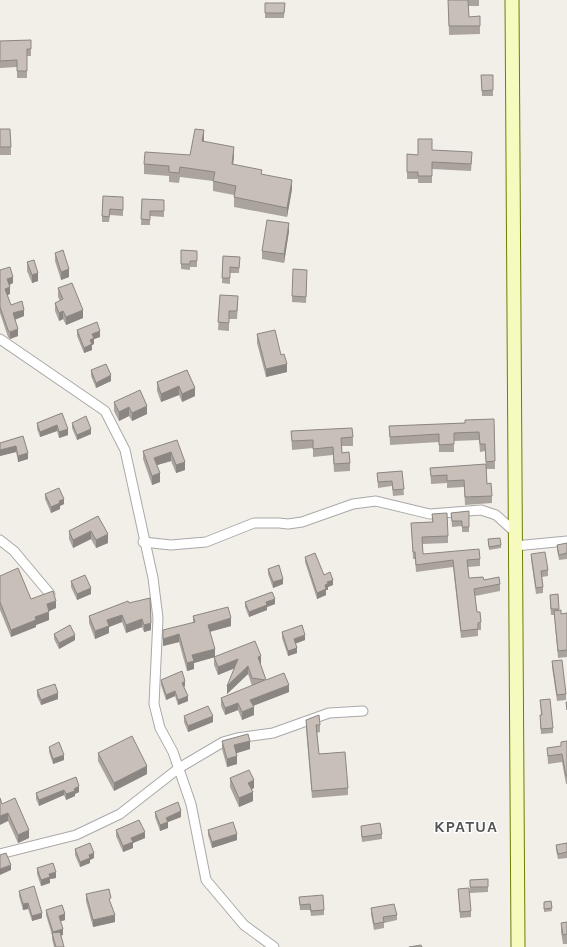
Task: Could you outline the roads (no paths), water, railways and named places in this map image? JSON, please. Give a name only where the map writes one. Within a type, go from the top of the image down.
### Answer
[{"type":"main road","points":[[512,0],[518,947]]},
{"type":"street","points":[[0,339],[105,411],[125,450],[143,542],[153,578],[158,618],[154,704],[160,728],[173,752],[191,804],[206,880],[244,925],[274,947]]},
{"type":"street","points":[[143,542],[171,545],[206,542],[254,523],[279,522],[288,524],[302,522],[353,504],[376,501],[430,514],[481,510],[496,515],[515,532]]},
{"type":"street","points":[[0,540],[14,551],[50,594]]},
{"type":"street","points":[[515,546],[567,541]]},
{"type":"street","points":[[0,854],[76,835],[120,814],[179,768],[223,742],[237,738],[273,733],[329,713],[362,711]]},
{"type":"district","name":"KPATUA","points":[[466,826]]}]
